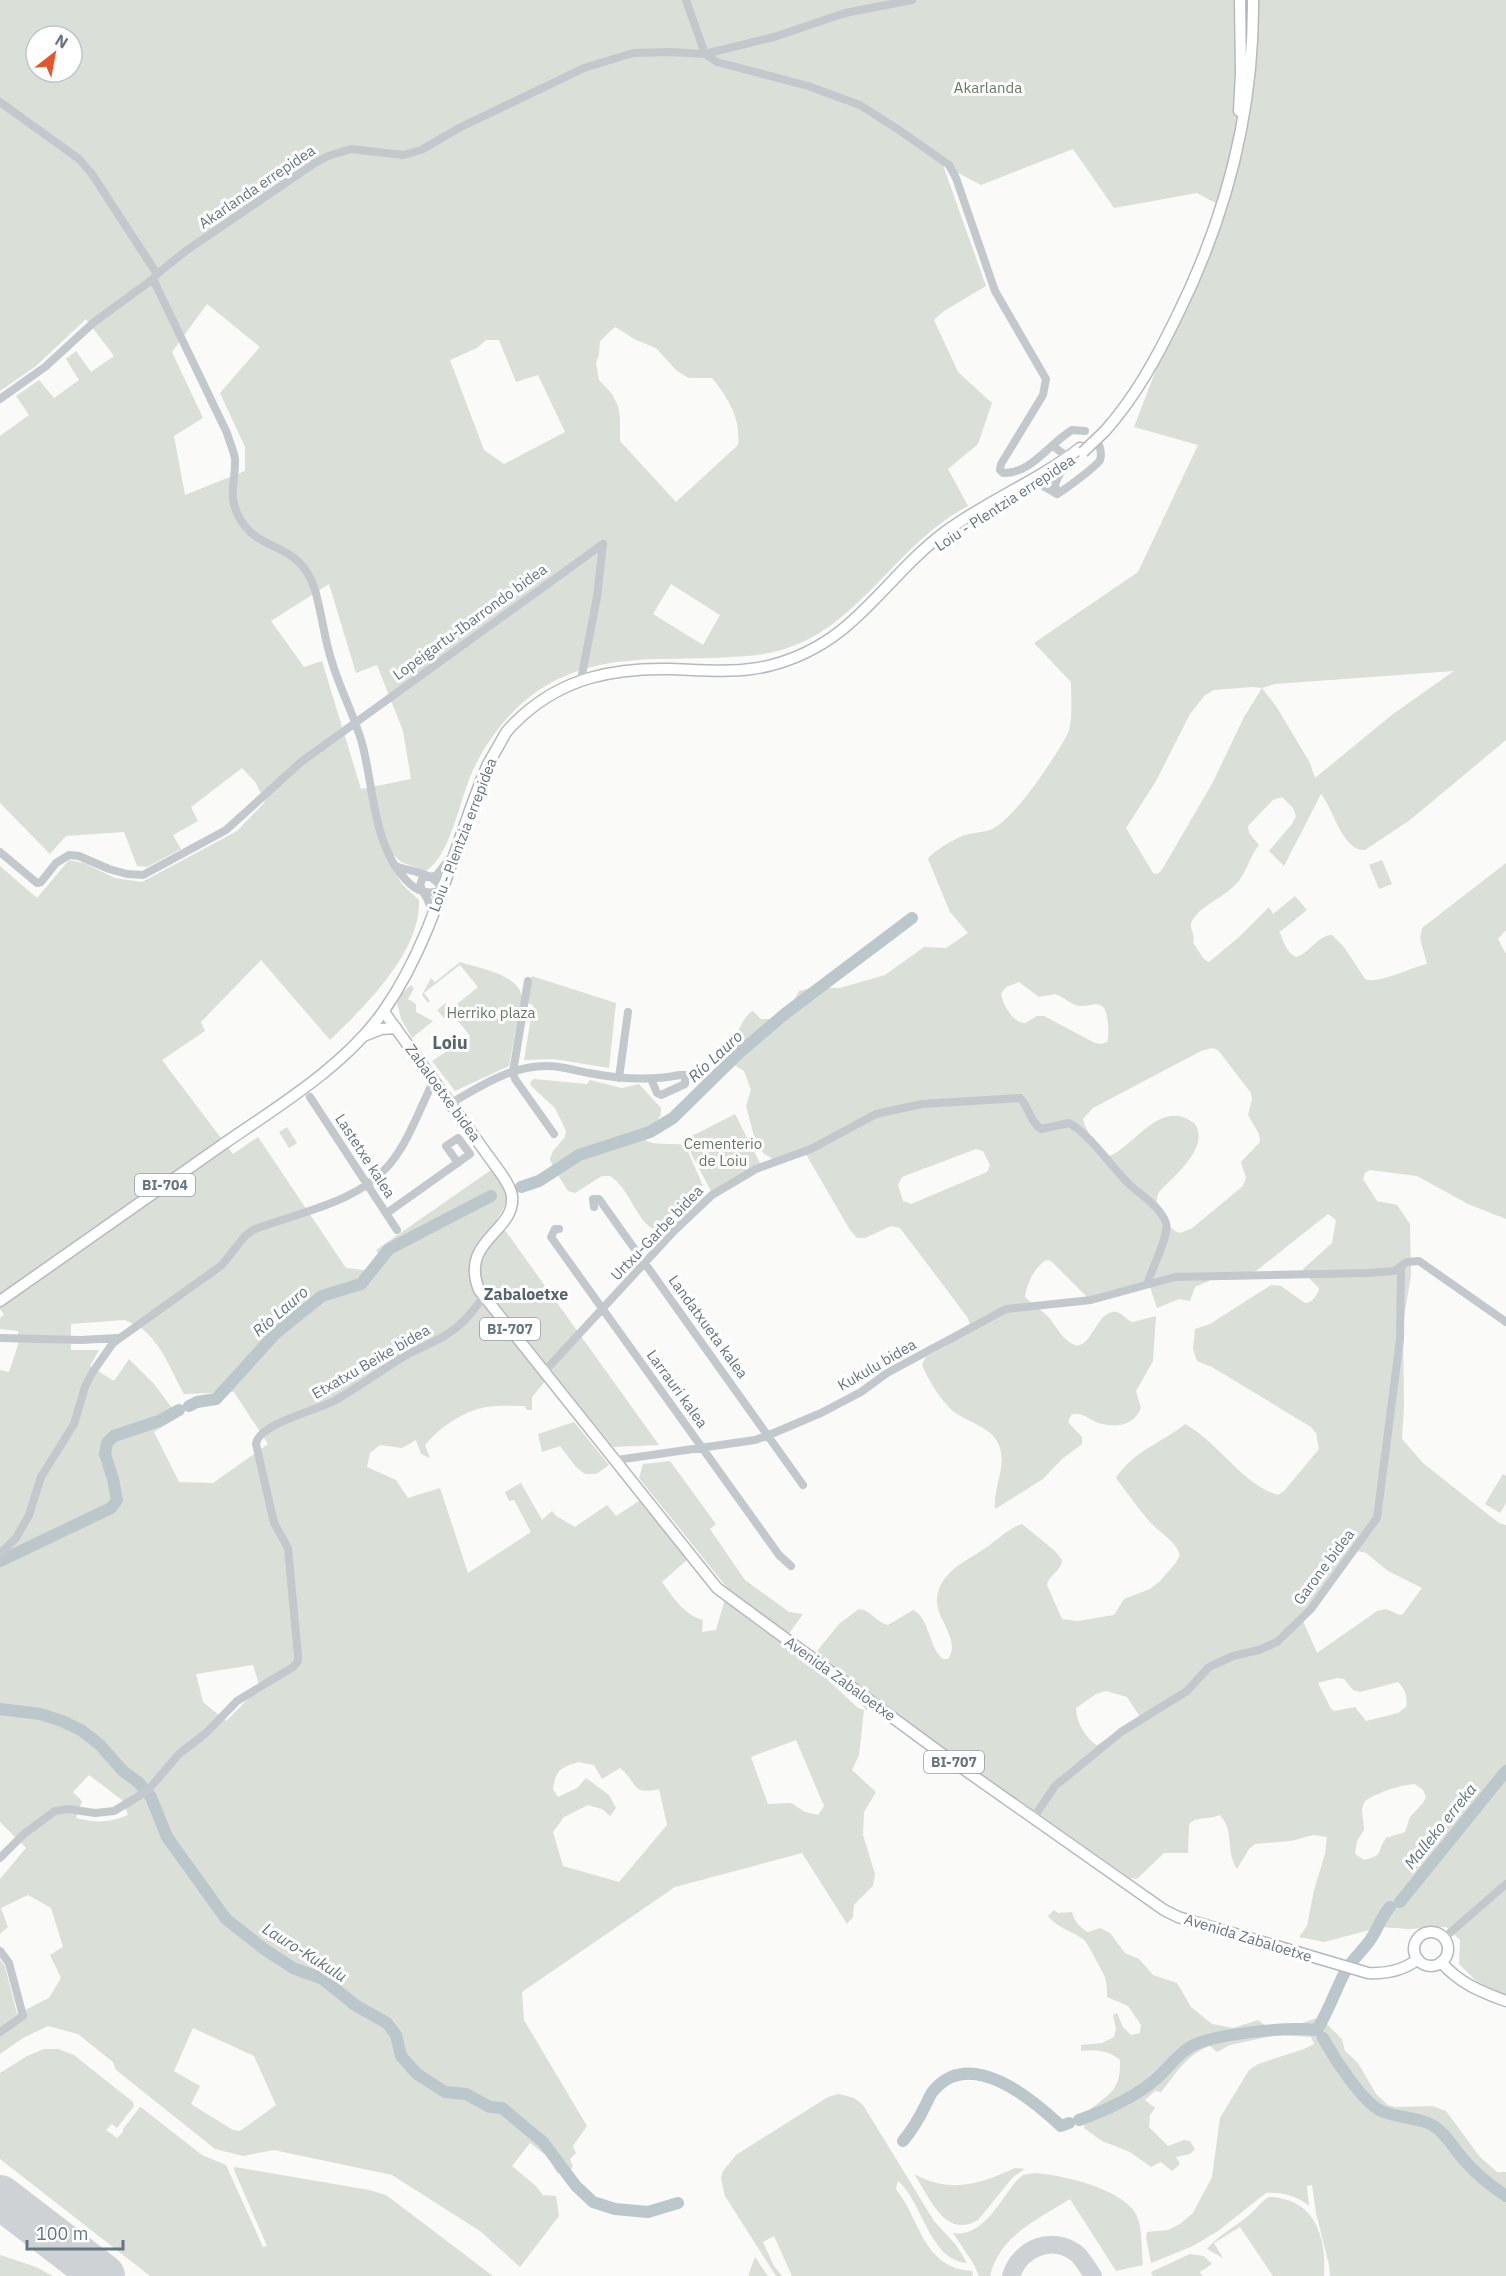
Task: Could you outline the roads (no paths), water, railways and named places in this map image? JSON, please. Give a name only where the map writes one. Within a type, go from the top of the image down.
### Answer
[{"type":"main road","points":[[1104,429],[1131,391],[1157,346],[1191,274],[1214,212],[1231,154],[1239,109],[1240,0]]},
{"type":"main road","points":[[1104,429],[1146,376],[1184,302],[1211,235],[1236,156],[1244,117],[1251,69],[1253,0]]},
{"type":"main road","name":"Loiu - Plentzia errepidea","points":[[0,1302],[270,1112],[328,1068],[361,1038],[384,1012],[413,962],[488,764],[503,740],[508,740],[530,716],[572,689],[597,680],[637,674],[748,675],[791,665],[821,652],[837,642],[866,617],[921,560],[953,532],[1038,483],[1104,429]]},
{"type":"main road","points":[[503,740],[503,736],[532,707],[550,695],[581,680],[600,674],[636,669],[738,670],[770,665],[800,656],[824,644],[850,625],[915,558],[949,529],[1060,466]]},
{"type":"main road","points":[[361,1038],[381,1029],[397,1029],[393,998]]},
{"type":"main road","name":"Zabaloetxe bidea","points":[[384,1012],[502,1175]]},
{"type":"main road","name":"Avenida Zabaloetxe","points":[[502,1175],[511,1192],[512,1204],[476,1258],[474,1274],[479,1290],[717,1588],[938,1751],[1164,1910],[1178,1917],[1368,1973],[1388,1973],[1405,1968],[1418,1959]]},
{"type":"main road","points":[[1435,1932],[1444,1938],[1448,1951],[1441,1962],[1426,1965],[1418,1959],[1415,1945],[1420,1936],[1435,1932]]},
{"type":"main road","points":[[1441,1962],[1456,1977],[1470,1986],[1506,2001]]},
{"type":"street","points":[[687,0],[705,54],[717,62],[808,86],[860,105],[949,165],[956,178],[995,291],[1046,379],[1043,395],[1001,464],[1000,470],[1003,474],[1009,474],[1025,467],[1054,447],[1072,430],[1085,431]]},
{"type":"street","name":"Akarlanda errepidea","points":[[0,399],[45,367],[101,317],[197,243],[328,156],[351,149],[403,155],[421,150],[529,93],[602,61],[633,53],[705,54],[774,37],[844,13],[912,0]]},
{"type":"street","points":[[0,102],[79,159],[92,174],[155,276],[227,433],[235,459],[232,482],[233,501],[238,517],[247,530],[259,540],[295,557],[306,570],[315,590],[331,661],[362,744],[379,826],[388,855],[395,866],[413,886],[423,892],[433,894],[442,890],[439,883],[428,876],[395,866]]},
{"type":"street","points":[[1057,494],[1097,464],[1101,455],[1099,445]]},
{"type":"street","points":[[1054,447],[1065,455],[1078,451]]},
{"type":"street","points":[[1054,447],[1060,466],[1055,484],[1057,494]]},
{"type":"street","points":[[1038,483],[1057,494]]},
{"type":"street","name":"Lopeigartu-Ibarrondo bidea","points":[[0,852],[38,883],[57,863],[69,855],[79,856],[118,872],[142,875],[226,830],[301,762],[603,544],[597,597],[581,680]]},
{"type":"street","points":[[430,921],[431,905],[420,887],[420,880],[428,876],[436,876],[445,867],[459,845]]},
{"type":"street","points":[[528,981],[513,1072],[515,1079],[554,1134]]},
{"type":"street","points":[[619,1078],[628,1012]]},
{"type":"street","points":[[450,1103],[513,1072],[548,1066],[619,1078],[651,1079]]},
{"type":"street","points":[[0,1554],[16,1538],[29,1515],[41,1477],[75,1424],[92,1373],[113,1343],[222,1265],[253,1230],[353,1194],[367,1184],[388,1165],[398,1152],[434,1080]]},
{"type":"street","name":"Lastetxe kalea","points":[[310,1096],[398,1230]]},
{"type":"street","name":"Urtxu-Garbe bidea","points":[[544,1372],[712,1195],[756,1170],[811,1149],[869,1117],[922,1104],[1020,1098],[1025,1103],[1034,1125],[1041,1129],[1070,1123],[1076,1127],[1107,1162],[1162,1216],[1167,1224],[1164,1242],[1148,1284]]},
{"type":"street","points":[[387,1213],[458,1163]]},
{"type":"street","name":"Landatxueta kalea","points":[[594,1207],[593,1199],[599,1199],[803,1485]]},
{"type":"street","name":"Larrauri kalea","points":[[559,1229],[555,1229],[551,1237],[779,1555],[791,1566]]},
{"type":"street","name":"Kukulu bidea","points":[[617,1460],[755,1440],[821,1413],[861,1392],[887,1373],[998,1312],[1027,1305],[1091,1300],[1175,1276],[1369,1273],[1397,1269],[1407,1262],[1419,1260],[1506,1322]]},
{"type":"street","name":"Garone bidea","points":[[1034,1818],[1062,1779],[1121,1732],[1187,1691],[1209,1667],[1233,1656],[1259,1650],[1277,1642],[1311,1610],[1377,1518],[1400,1338],[1397,1269]]},
{"type":"street","name":"Etxatxu Beike bidea","points":[[0,1858],[24,1834],[55,1811],[68,1809],[95,1813],[114,1811],[139,1797],[149,1789],[179,1754],[206,1733],[237,1701],[253,1689],[287,1672],[298,1661],[288,1548],[274,1523],[256,1439],[263,1432],[298,1414],[316,1410],[408,1355],[450,1333],[484,1296]]},
{"type":"street","points":[[0,1338],[81,1340],[119,1338]]},
{"type":"street","points":[[1444,1938],[1506,1884]]},
{"type":"street","points":[[0,1951],[9,1963],[22,2016],[0,2032]]},
{"type":"waterway","name":"Río Lauro","points":[[521,1187],[539,1181],[579,1155],[650,1132],[673,1118],[739,1053],[786,1013],[912,918]]},
{"type":"waterway","name":"Río Lauro","points":[[189,1406],[197,1402],[216,1399],[276,1333],[322,1296],[361,1284],[389,1249],[491,1196]]},
{"type":"waterway","name":"Río Lauro","points":[[0,1561],[111,1508],[117,1500],[105,1454],[107,1443],[114,1436],[159,1421],[179,1410]]},
{"type":"waterway","name":"Lauro-Kukulu","points":[[0,1709],[40,1714],[62,1721],[81,1730],[100,1745],[151,1797],[167,1837],[226,1919],[293,1968],[323,1979],[355,2005],[387,2023],[396,2035],[401,2056],[417,2074],[445,2092],[466,2094],[490,2107],[502,2108],[543,2142],[576,2186],[593,2202],[615,2209],[648,2212],[678,2203]]},
{"type":"waterway","name":"Malleko erreka","points":[[1400,1902],[1506,1771]]},
{"type":"waterway","name":"Malleko erreka","points":[[1317,2030],[1345,1972],[1371,1939],[1390,1907]]},
{"type":"waterway","points":[[1079,2120],[1110,2108],[1139,2092],[1156,2079],[1185,2050],[1201,2042],[1252,2032],[1288,2029],[1317,2030]]},
{"type":"waterway","points":[[1323,2038],[1350,2080],[1376,2108],[1434,2126],[1474,2170],[1506,2196]]},
{"type":"waterway","points":[[903,2141],[934,2090],[949,2078],[965,2074],[983,2075],[1000,2082],[1018,2091],[1061,2126],[1069,2123]]},
{"type":"district","name":"Loiu","points":[[450,1043]]},
{"type":"district","name":"Zabaloetxe","points":[[526,1294]]},
{"type":"park label","name":"Akarlanda","points":[[988,88]]},
{"type":"park label","name":"Herriko plaza","points":[[491,1013]]},
{"type":"park label","name":"Cementerio de Loiu","points":[[723,1152]]}]
